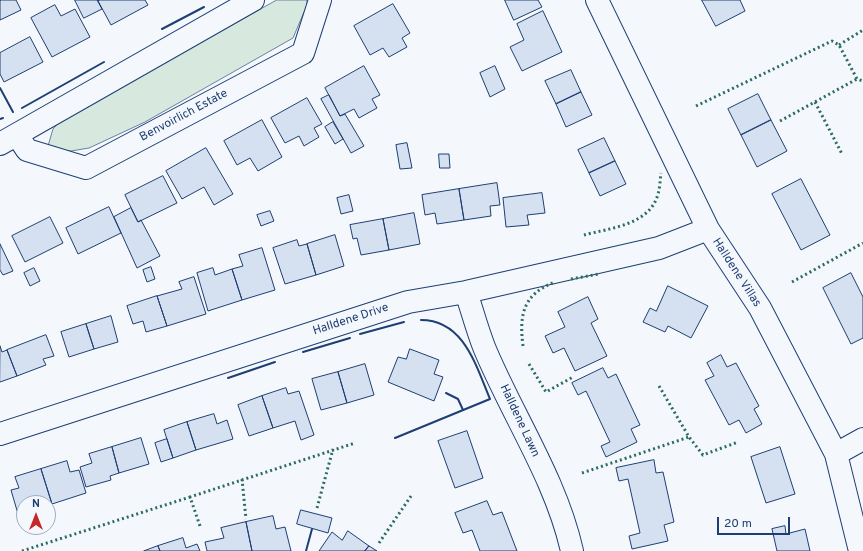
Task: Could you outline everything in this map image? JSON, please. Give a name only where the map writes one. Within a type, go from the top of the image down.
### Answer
[{"type":"street","name":"Benvoirlich Estate","points":[[8,139],[253,0]]},
{"type":"street","name":"Benvoirlich Estate","points":[[8,139],[27,150],[86,168],[303,53],[320,0]]},
{"type":"street","name":"Halldene Villas","points":[[597,0],[708,229],[760,308],[836,454],[860,551]]},
{"type":"street","name":"Halldene Drive","points":[[0,434],[408,302],[466,292],[659,248],[708,229]]},
{"type":"street","name":"Halldene Lawn","points":[[466,292],[484,347],[551,489],[568,533],[572,551]]},
{"type":"street","points":[[836,454],[863,440]]},
{"type":"shaded area","points":[[277,0],[307,0],[307,5],[293,38],[145,122],[89,148],[71,151],[54,150],[48,146],[53,129],[59,122]]},
{"type":"building","points":[[16,0],[21,10],[0,20],[0,1]]},
{"type":"building","points":[[75,0],[97,0],[102,9],[84,18]]},
{"type":"building","points":[[145,0],[148,5],[111,25],[98,1]]},
{"type":"building","points":[[505,0],[538,0],[542,7],[514,20]]},
{"type":"building","points":[[702,0],[740,0],[745,11],[716,26]]},
{"type":"building","points":[[393,4],[410,33],[402,38],[407,47],[389,57],[383,48],[370,55],[354,26]]},
{"type":"building","points":[[55,5],[61,16],[75,9],[90,37],[52,57],[31,18]]},
{"type":"building","points":[[543,11],[562,52],[522,71],[510,47],[524,40],[517,24]]},
{"type":"building","points":[[30,37],[43,62],[4,82],[0,74],[0,53]]},
{"type":"building","points":[[364,66],[380,95],[372,99],[377,108],[359,118],[354,109],[340,116],[325,88]]},
{"type":"building","points":[[495,66],[505,89],[490,97],[480,73]]},
{"type":"building","points":[[571,70],[581,92],[556,104],[545,81]]},
{"type":"building","points":[[581,92],[592,115],[566,127],[556,104]]},
{"type":"building","points":[[758,94],[771,120],[741,135],[728,109]]},
{"type":"building","points":[[329,95],[340,116],[345,114],[364,146],[351,153],[321,99]]},
{"type":"building","points":[[307,98],[322,124],[314,128],[319,137],[304,146],[299,136],[285,143],[271,118]]},
{"type":"building","points":[[262,120],[282,157],[258,171],[250,158],[237,165],[224,141]]},
{"type":"building","points":[[771,120],[787,151],[757,167],[741,135]]},
{"type":"building","points":[[333,122],[343,139],[335,144],[325,127]]},
{"type":"building","points":[[604,138],[615,161],[589,173],[578,150]]},
{"type":"building","points":[[407,143],[412,168],[400,169],[396,145]]},
{"type":"building","points":[[206,148],[233,194],[214,205],[204,187],[182,199],[166,171]]},
{"type":"building","points":[[439,154],[449,154],[450,168],[440,168]]},
{"type":"building","points":[[615,161],[626,184],[600,196],[589,173]]},
{"type":"building","points":[[163,176],[177,203],[138,222],[125,195]]},
{"type":"building","points":[[801,179],[830,235],[801,250],[772,194]]},
{"type":"building","points":[[497,183],[500,205],[490,206],[491,216],[464,220],[459,189]]},
{"type":"building","points":[[459,189],[464,220],[437,224],[435,213],[425,215],[422,195]]},
{"type":"building","points":[[542,193],[545,213],[527,215],[529,225],[506,227],[503,198]]},
{"type":"building","points":[[349,195],[353,211],[341,214],[337,198]]},
{"type":"building","points":[[109,207],[121,233],[78,254],[66,228]]},
{"type":"building","points":[[131,208],[138,222],[141,220],[160,256],[137,268],[114,217]]},
{"type":"building","points":[[270,211],[274,221],[261,226],[257,215]]},
{"type":"building","points":[[414,213],[420,244],[389,250],[383,219]]},
{"type":"building","points":[[50,217],[63,243],[25,262],[12,236]]},
{"type":"building","points":[[383,219],[389,250],[361,255],[357,238],[353,239],[350,225]]},
{"type":"building","points":[[335,235],[344,266],[316,275],[307,244]]},
{"type":"building","points":[[297,240],[299,246],[307,244],[316,275],[285,284],[273,248]]},
{"type":"building","points":[[0,244],[13,271],[3,275],[0,270]]},
{"type":"building","points":[[262,248],[275,290],[242,300],[232,269],[243,266],[239,255]]},
{"type":"building","points":[[151,267],[155,279],[147,282],[143,270]]},
{"type":"building","points":[[34,268],[40,281],[30,286],[24,273]]},
{"type":"building","points":[[213,268],[215,275],[232,269],[242,300],[208,311],[197,273]]},
{"type":"building","points":[[851,273],[863,297],[863,338],[851,344],[823,288]]},
{"type":"building","points":[[194,277],[206,314],[167,326],[157,296],[182,289],[179,282]]},
{"type":"building","points":[[668,286],[708,306],[691,338],[668,326],[665,332],[643,322],[650,308],[656,311]]},
{"type":"building","points":[[157,296],[167,326],[146,332],[143,321],[133,324],[127,306]]},
{"type":"building","points":[[588,297],[598,319],[591,323],[607,356],[575,371],[564,348],[553,353],[545,336],[565,327],[558,312]]},
{"type":"building","points":[[111,316],[118,342],[94,349],[86,324]]},
{"type":"building","points":[[86,324],[94,349],[69,357],[61,332]]},
{"type":"building","points":[[46,335],[54,356],[43,359],[46,365],[17,376],[7,350]]},
{"type":"building","points":[[0,346],[2,352],[7,350],[17,376],[0,382]]},
{"type":"building","points":[[410,349],[439,360],[434,374],[443,377],[434,401],[388,382],[398,357],[406,359]]},
{"type":"building","points":[[721,355],[727,367],[736,363],[759,406],[754,409],[762,424],[746,433],[739,420],[729,425],[705,380],[714,376],[707,363]]},
{"type":"building","points":[[365,364],[374,395],[347,403],[338,372]]},
{"type":"building","points":[[603,368],[608,378],[616,374],[640,425],[631,429],[637,442],[606,457],[601,446],[610,442],[586,391],[578,395],[572,383]]},
{"type":"building","points":[[338,372],[347,403],[321,410],[312,379]]},
{"type":"building","points":[[286,388],[288,394],[299,391],[314,435],[301,440],[295,421],[273,428],[262,396]]},
{"type":"building","points":[[262,396],[273,428],[249,436],[238,405]]},
{"type":"building","points":[[214,414],[217,424],[227,420],[233,439],[196,450],[187,422]]},
{"type":"building","points":[[187,422],[196,450],[173,458],[164,430]]},
{"type":"building","points":[[467,431],[483,478],[455,488],[438,441]]},
{"type":"building","points":[[141,438],[149,464],[119,473],[112,447]]},
{"type":"building","points":[[167,439],[173,458],[161,462],[155,443]]},
{"type":"building","points":[[112,447],[119,473],[110,476],[111,480],[86,487],[80,467],[92,463],[89,454]]},
{"type":"building","points":[[780,447],[795,494],[766,503],[751,457]]},
{"type":"building","points":[[654,460],[656,473],[663,472],[674,522],[664,525],[668,541],[632,549],[629,536],[640,533],[628,479],[619,481],[616,468]]},
{"type":"building","points":[[67,461],[70,472],[79,470],[86,493],[56,503],[56,495],[49,495],[41,469]]},
{"type":"building","points":[[41,469],[49,495],[16,495],[16,507],[11,490],[19,488],[15,477]]},
{"type":"building","points":[[487,501],[493,515],[502,512],[517,551],[480,551],[472,530],[463,533],[455,513]]},
{"type":"building","points":[[301,510],[332,518],[328,533],[297,524]]},
{"type":"building","points":[[273,516],[276,529],[285,527],[291,551],[252,551],[246,522]]},
{"type":"building","points":[[246,522],[252,551],[207,551],[205,542],[224,538],[221,528]]},
{"type":"building","points":[[785,526],[786,534],[805,529],[810,551],[777,551],[772,529]]},
{"type":"building","points":[[348,531],[369,546],[365,551],[319,551],[332,532],[342,540]]},
{"type":"building","points":[[183,538],[186,548],[197,544],[200,551],[160,551],[158,546]]},
{"type":"building","points":[[158,546],[160,551],[144,551]]},
{"type":"building","points":[[369,546],[377,551],[365,551]]},
{"type":"hedge","points":[[839,45],[863,30]]},
{"type":"hedge","points":[[696,106],[832,41],[839,45],[857,79],[863,81]]},
{"type":"hedge","points":[[780,121],[857,79]]},
{"type":"hedge","points":[[815,102],[842,154]]},
{"type":"hedge","points":[[584,235],[628,224],[647,212],[654,204],[658,194],[661,173]]},
{"type":"hedge","points":[[792,282],[863,243]]},
{"type":"hedge","points":[[571,279],[599,274]]},
{"type":"hedge","points":[[523,346],[522,325],[526,307],[530,299],[536,293],[555,282]]},
{"type":"hedge","points":[[529,364],[546,392],[573,377]]},
{"type":"hedge","points":[[659,386],[689,437],[703,455],[738,442]]},
{"type":"hedge","points":[[582,473],[689,437]]},
{"type":"hedge","points":[[200,526],[190,497],[355,443]]},
{"type":"hedge","points":[[317,508],[333,449]]},
{"type":"hedge","points":[[242,479],[246,519]]},
{"type":"hedge","points":[[379,543],[411,496]]},
{"type":"hedge","points":[[22,551],[190,497]]},
{"type":"wall","points":[[162,29],[204,7]]},
{"type":"wall","points":[[22,108],[104,62]]},
{"type":"wall","points":[[0,88],[13,112]]},
{"type":"wall","points":[[395,438],[490,399],[473,360],[458,336],[448,328],[436,322],[421,320]]},
{"type":"wall","points":[[360,334],[404,322]]},
{"type":"wall","points":[[303,352],[350,338]]},
{"type":"wall","points":[[228,378],[275,362]]},
{"type":"wall","points":[[446,393],[458,399],[463,410]]},
{"type":"wall","points":[[306,551],[312,529]]}]
